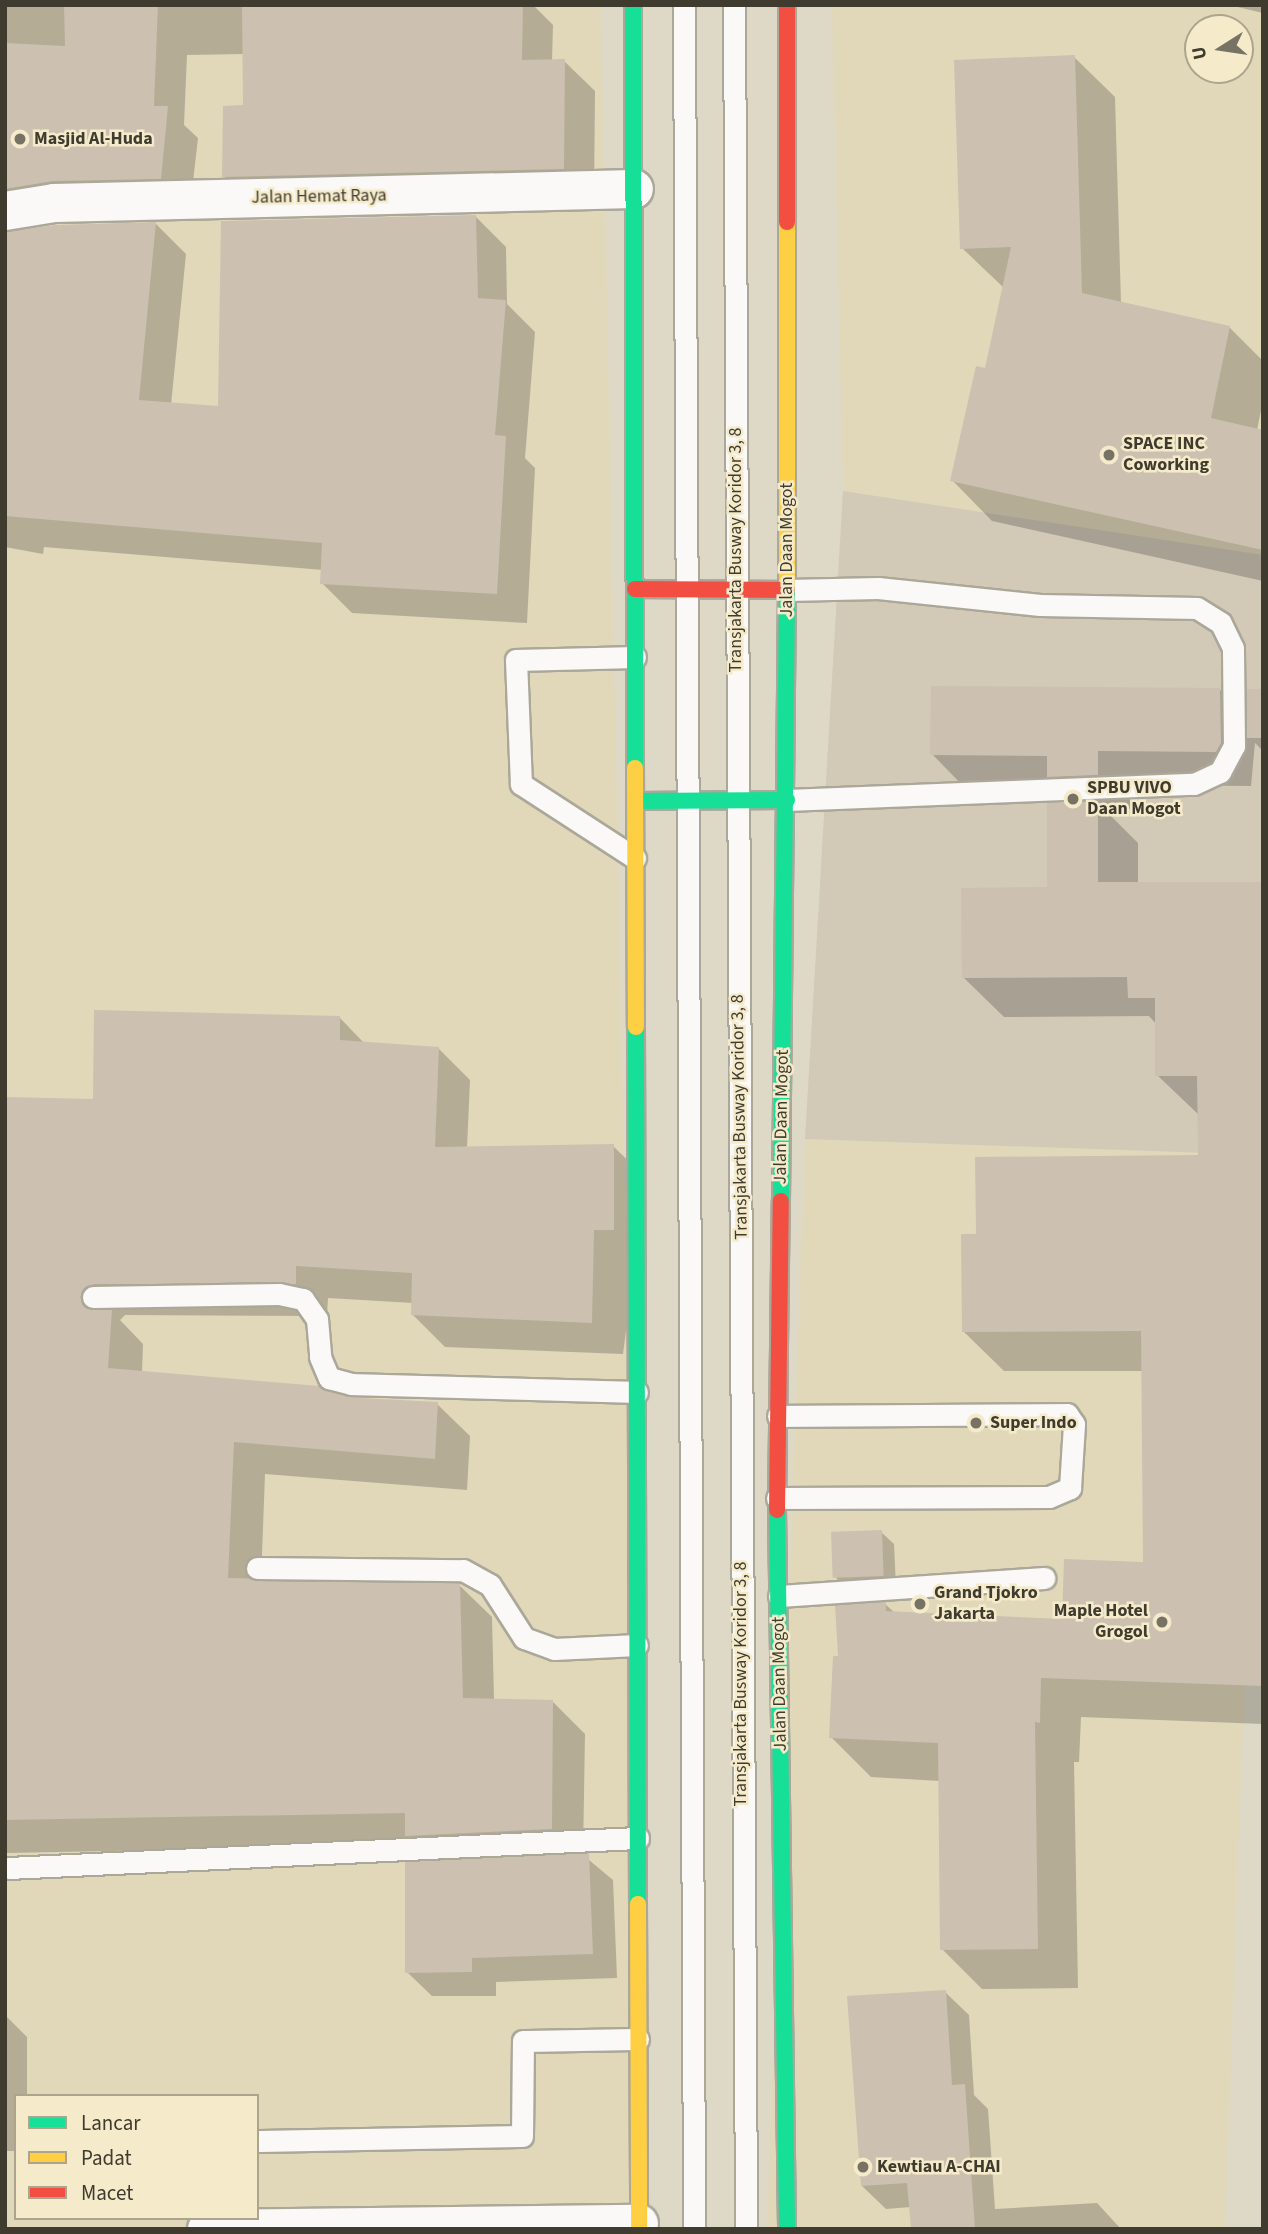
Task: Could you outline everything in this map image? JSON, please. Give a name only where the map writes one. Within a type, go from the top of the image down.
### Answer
[{"type":"highway","points":[[633,5],[639,2226]]},
{"type":"highway","name":"Jalan Daan Mogot","points":[[787,5],[787,800],[778,1416],[787,2229]]},
{"type":"highway","points":[[635,589],[787,590]]},
{"type":"highway","points":[[635,801],[787,800]]},
{"type":"street","name":"Jalan Hemat Raya","points":[[5,211],[54,203],[634,189]]},
{"type":"street","points":[[207,2229],[639,2226]]},
{"type":"lane","points":[[684,5],[694,2229]]},
{"type":"lane","name":"Transjakarta Busway Koridor 3, 8","points":[[733,5],[746,2229]]},
{"type":"lane","points":[[787,590],[878,588],[1040,606],[1197,608],[1221,623],[1233,648],[1234,746],[1220,772],[1194,784],[787,800]]},
{"type":"lane","points":[[635,657],[516,660],[521,784],[635,858]]},
{"type":"lane","points":[[93,1297],[279,1294],[303,1300],[317,1319],[320,1357],[329,1378],[351,1384],[637,1392]]},
{"type":"lane","points":[[778,1416],[1067,1414],[1074,1424],[1070,1488],[1049,1497],[778,1498]]},
{"type":"lane","points":[[257,1568],[463,1570],[490,1585],[524,1637],[554,1649],[638,1645]]},
{"type":"lane","points":[[779,1596],[1044,1578]]},
{"type":"lane","points":[[8,1868],[638,1838]]},
{"type":"lane","points":[[259,2141],[522,2136],[523,2041],[638,2039]]},
{"type":"shaded area","points":[[5,5],[601,5],[644,2166],[657,2229],[5,2229]]},
{"type":"shaded area","points":[[832,5],[1263,5],[1263,555],[843,491]]},
{"type":"shaded area","points":[[843,491],[1263,555],[1263,1155],[805,1139]]},
{"type":"shaded area","points":[[805,1139],[1263,1155],[1225,2229],[767,2228]]},
{"type":"building","points":[[64,5],[158,5],[154,106],[168,106],[161,179],[53,181],[5,189],[5,43],[65,46]]},
{"type":"building","points":[[242,5],[523,5],[522,60],[565,59],[564,169],[222,177],[223,106],[243,105]]},
{"type":"building","points":[[1075,55],[1082,293],[1230,326],[1211,418],[1263,430],[1263,550],[950,481],[976,366],[985,368],[1011,247],[960,249],[954,60]]},
{"type":"building","points":[[476,215],[478,298],[506,300],[495,435],[506,436],[497,594],[320,584],[322,543],[5,516],[5,232],[56,225],[156,222],[139,400],[218,406],[221,221]]},
{"type":"building","name":"SPBU VIVO Daan Mogot","points":[[931,686],[1220,688],[1221,743],[1216,752],[1098,751],[1098,775],[1047,777],[1047,756],[930,755]]},
{"type":"building","points":[[1247,689],[1263,689],[1263,738],[1247,738]]},
{"type":"building","points":[[1098,801],[1098,882],[1263,882],[1263,1686],[1041,1678],[1040,1723],[1035,1722],[1038,1949],[940,1950],[938,1743],[829,1738],[833,1656],[838,1656],[835,1605],[886,1602],[886,1611],[1062,1619],[1064,1559],[1143,1562],[1141,1331],[962,1332],[961,1234],[976,1234],[975,1157],[1198,1155],[1197,1076],[1155,1076],[1155,998],[1128,998],[1127,977],[962,978],[961,888],[1047,887],[1047,803]]},
{"type":"building","points":[[94,1010],[340,1016],[340,1040],[439,1047],[435,1147],[614,1144],[614,1230],[594,1230],[592,1323],[411,1315],[412,1273],[296,1266],[296,1284],[93,1284],[80,1297],[87,1309],[112,1310],[108,1368],[319,1386],[360,1398],[438,1402],[435,1459],[234,1442],[228,1578],[460,1583],[463,1698],[553,1700],[552,1829],[405,1836],[405,1813],[5,1820],[5,1097],[93,1099]]},
{"type":"building","points":[[882,1530],[884,1576],[833,1578],[831,1532]]},
{"type":"building","points":[[589,1853],[593,1954],[472,1958],[472,1972],[405,1973],[405,1862]]},
{"type":"building","points":[[946,1990],[952,2085],[965,2084],[975,2229],[911,2229],[907,2183],[861,2186],[847,1996]]},
{"type":"traffic: fast","points":[[633,5],[635,768]]},
{"type":"traffic: fast","points":[[781,1201],[787,584]]},
{"type":"traffic: fast","points":[[635,801],[787,800]]},
{"type":"traffic: fast","points":[[636,1027],[638,1904]]},
{"type":"traffic: fast","points":[[777,1510],[787,2229]]},
{"type":"traffic: slow","points":[[787,222],[787,584]]},
{"type":"traffic: slow","points":[[635,768],[636,1027]]},
{"type":"traffic: slow","points":[[638,1904],[639,2229]]},
{"type":"traffic: jam","points":[[787,5],[787,222]]},
{"type":"traffic: jam","points":[[635,589],[787,590]]},
{"type":"traffic: jam","points":[[777,1510],[781,1201]]},
{"type":"place","name":"Masjid Al-Huda","points":[[20,139]]},
{"type":"place","name":"SPACE INC Coworking","points":[[1109,455]]},
{"type":"place","name":"SPBU VIVO Daan Mogot","points":[[1073,799]]},
{"type":"place","name":"Super Indo","points":[[976,1423]]},
{"type":"place","name":"Grand Tjokro Jakarta","points":[[920,1604]]},
{"type":"place","name":"Maple Hotel Grogol","points":[[1162,1622]]},
{"type":"place","name":"Kewtiau A-CHAI","points":[[863,2167]]}]
